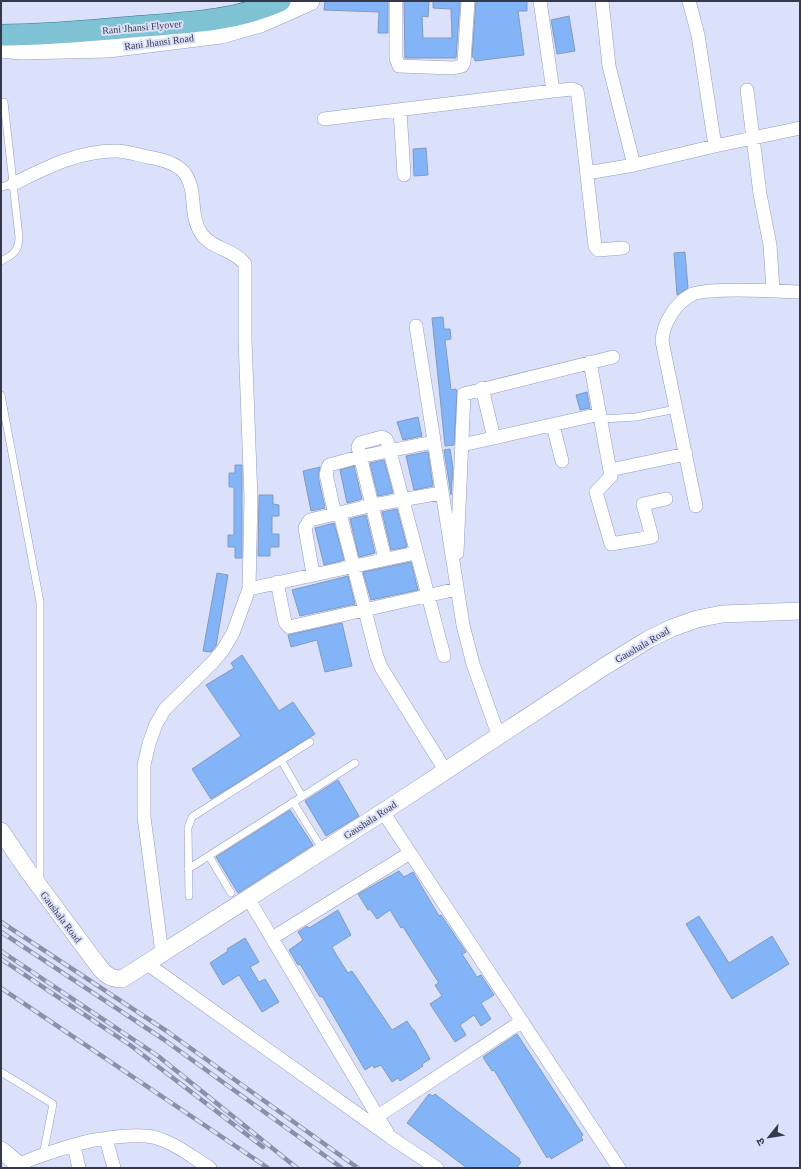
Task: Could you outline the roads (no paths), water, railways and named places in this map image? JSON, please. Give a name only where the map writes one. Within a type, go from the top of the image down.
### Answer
[{"type":"main road","name":"Rani Jhansi Flyover","points":[[1,22],[37,22],[238,7],[264,8],[280,1]]},
{"type":"main road","name":"Rani Jhansi Road","points":[[1,48],[21,50],[108,48],[221,34],[260,23],[310,1]]},
{"type":"main road","name":"Rani Jhansi Flyover","points":[[1,35],[38,35],[180,24],[238,7]]},
{"type":"street","points":[[396,1],[396,58],[399,66],[453,68],[462,66],[464,62],[468,1]]},
{"type":"street","points":[[540,1],[553,91]]},
{"type":"street","points":[[602,1],[609,66],[634,165]]},
{"type":"street","points":[[689,1],[698,35],[715,146]]},
{"type":"street","points":[[324,119],[553,91],[572,89],[577,91],[596,249],[623,248]]},
{"type":"street","points":[[747,90],[770,245],[773,290]]},
{"type":"street","points":[[400,110],[404,175]]},
{"type":"street","points":[[587,173],[634,165],[800,128]]},
{"type":"street","points":[[7,186],[63,160],[88,153],[117,151],[170,163],[184,171],[192,185],[195,219],[201,233],[216,247],[237,256],[245,264],[245,340],[251,498],[249,588],[233,633],[223,650],[212,663],[165,709],[156,724],[149,744],[144,765],[144,817],[162,953]]},
{"type":"street","points":[[696,506],[662,340],[665,326],[674,311],[683,302],[698,293],[773,290],[800,292]]},
{"type":"street","points":[[416,326],[441,493],[463,625],[473,664],[499,737]]},
{"type":"street","points":[[456,583],[464,394],[482,388],[613,357]]},
{"type":"street","points":[[590,362],[611,476],[596,492],[612,544],[652,537],[643,504],[666,499]]},
{"type":"street","points":[[482,388],[494,438]]},
{"type":"street","points":[[462,445],[601,416]]},
{"type":"street","points":[[553,425],[562,461]]},
{"type":"street","points":[[385,559],[358,447],[360,443],[382,437],[386,439],[390,451],[415,552],[444,656]]},
{"type":"street","points":[[390,451],[433,442]]},
{"type":"street","points":[[610,470],[686,454]]},
{"type":"street","points":[[360,457],[333,463],[326,469],[373,646],[382,669],[445,770]]},
{"type":"street","points":[[312,574],[305,528],[306,523],[310,520],[373,505],[441,493]]},
{"type":"street","points":[[249,588],[312,574],[353,567],[415,552]]},
{"type":"street","points":[[277,582],[284,622],[289,627],[427,596],[456,583]]},
{"type":"street","name":"Gaushala Road","points":[[1,832],[40,889],[100,968],[107,976],[114,979],[122,979],[384,812],[445,770],[499,737],[602,668],[649,639],[672,628],[697,619],[722,614],[800,611]]},
{"type":"street","points":[[384,812],[619,1168]]},
{"type":"street","points":[[272,938],[410,853]]},
{"type":"street","points":[[248,898],[390,1137]]},
{"type":"street","points":[[146,963],[390,1137],[437,1168]]},
{"type":"street","points":[[378,1116],[522,1021]]},
{"type":"street","points":[[1,1150],[18,1167],[43,1155],[93,1140],[139,1136],[153,1137],[177,1147],[210,1168]]},
{"type":"street","points":[[106,1139],[114,1168]]},
{"type":"street","points":[[74,1146],[79,1168]]},
{"type":"lane","points":[[1,261],[14,254],[19,246],[7,186],[4,102]]},
{"type":"lane","points":[[1,395],[40,602],[40,889]]},
{"type":"lane","points":[[601,416],[636,417],[676,409]]},
{"type":"lane","points":[[189,896],[188,828],[192,817],[310,742]]},
{"type":"lane","points":[[281,760],[302,796]]},
{"type":"lane","points":[[188,869],[355,763]]},
{"type":"lane","points":[[293,802],[324,850]]},
{"type":"lane","points":[[209,856],[231,893]]},
{"type":"lane","points":[[1,1072],[53,1104],[43,1155]]},
{"type":"railway","points":[[1,922],[168,1032],[358,1168]]},
{"type":"railway","points":[[1,932],[163,1039],[342,1168]]},
{"type":"railway","points":[[1,951],[158,1056],[297,1168]]},
{"type":"railway","points":[[1,959],[130,1045],[263,1147]]},
{"type":"railway","points":[[1,988],[268,1168]]}]
